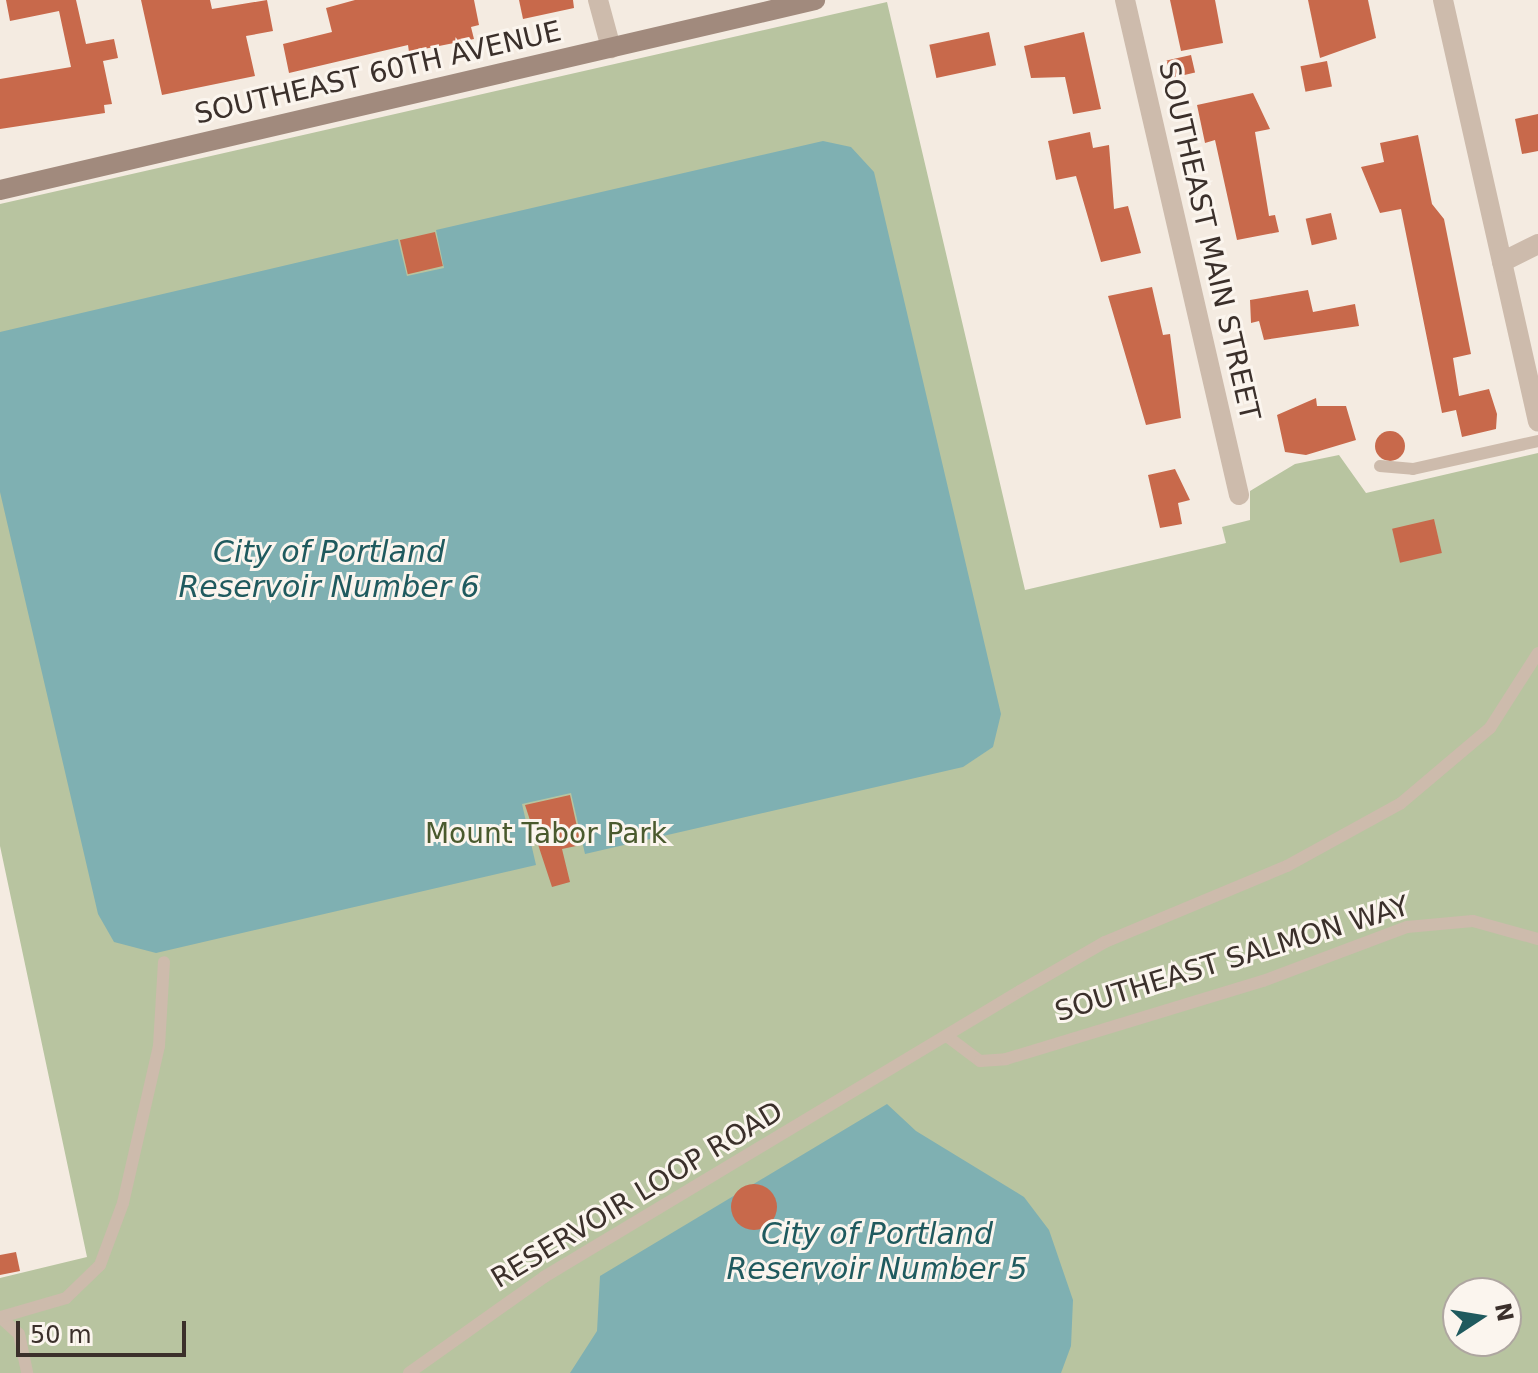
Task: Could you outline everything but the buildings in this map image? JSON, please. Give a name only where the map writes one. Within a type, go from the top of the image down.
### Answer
[{"type":"main road","name":"SOUTHEAST 60TH AVENUE","points":[[0,190],[815,0]]},
{"type":"street","points":[[598,0],[611,48]]},
{"type":"street","name":"SOUTHEAST MAIN STREET","points":[[1125,0],[1239,495]]},
{"type":"street","points":[[1443,0],[1538,421]]},
{"type":"street","points":[[1502,262],[1538,244]]},
{"type":"lane","points":[[1380,466],[1413,469],[1538,441]]},
{"type":"lane","name":"RESERVOIR LOOP ROAD","points":[[409,1373],[544,1277],[1105,942],[1287,866],[1400,804],[1490,728],[1538,653]]},
{"type":"lane","name":"SOUTHEAST SALMON WAY","points":[[948,1037],[980,1061],[1006,1059],[1263,981],[1407,927],[1473,921],[1538,939]]},
{"type":"lane","points":[[27,1373],[25,1346],[0,1317],[66,1298],[100,1265],[123,1203],[159,1046],[164,962]]},
{"type":"green space","name":"Mount Tabor Park","points":[[887,2],[1025,590],[1226,543],[1222,527],[1250,520],[1250,491],[1295,464],[1339,455],[1366,493],[1538,453],[1538,1373],[0,1373],[0,1278],[87,1257],[0,846],[0,204]]},
{"type":"water","name":"City of Portland Reservoir Number 6","points":[[823,141],[851,147],[874,172],[1001,714],[993,747],[963,767],[585,854],[571,793],[522,804],[536,865],[156,953],[114,942],[98,914],[0,492],[0,332],[398,239],[407,276],[444,268],[436,230]]},
{"type":"water","name":"City of Portland Reservoir Number 5","points":[[887,1104],[916,1131],[1024,1197],[1049,1230],[1073,1300],[1071,1346],[1061,1373],[570,1373],[597,1331],[600,1276]]}]
